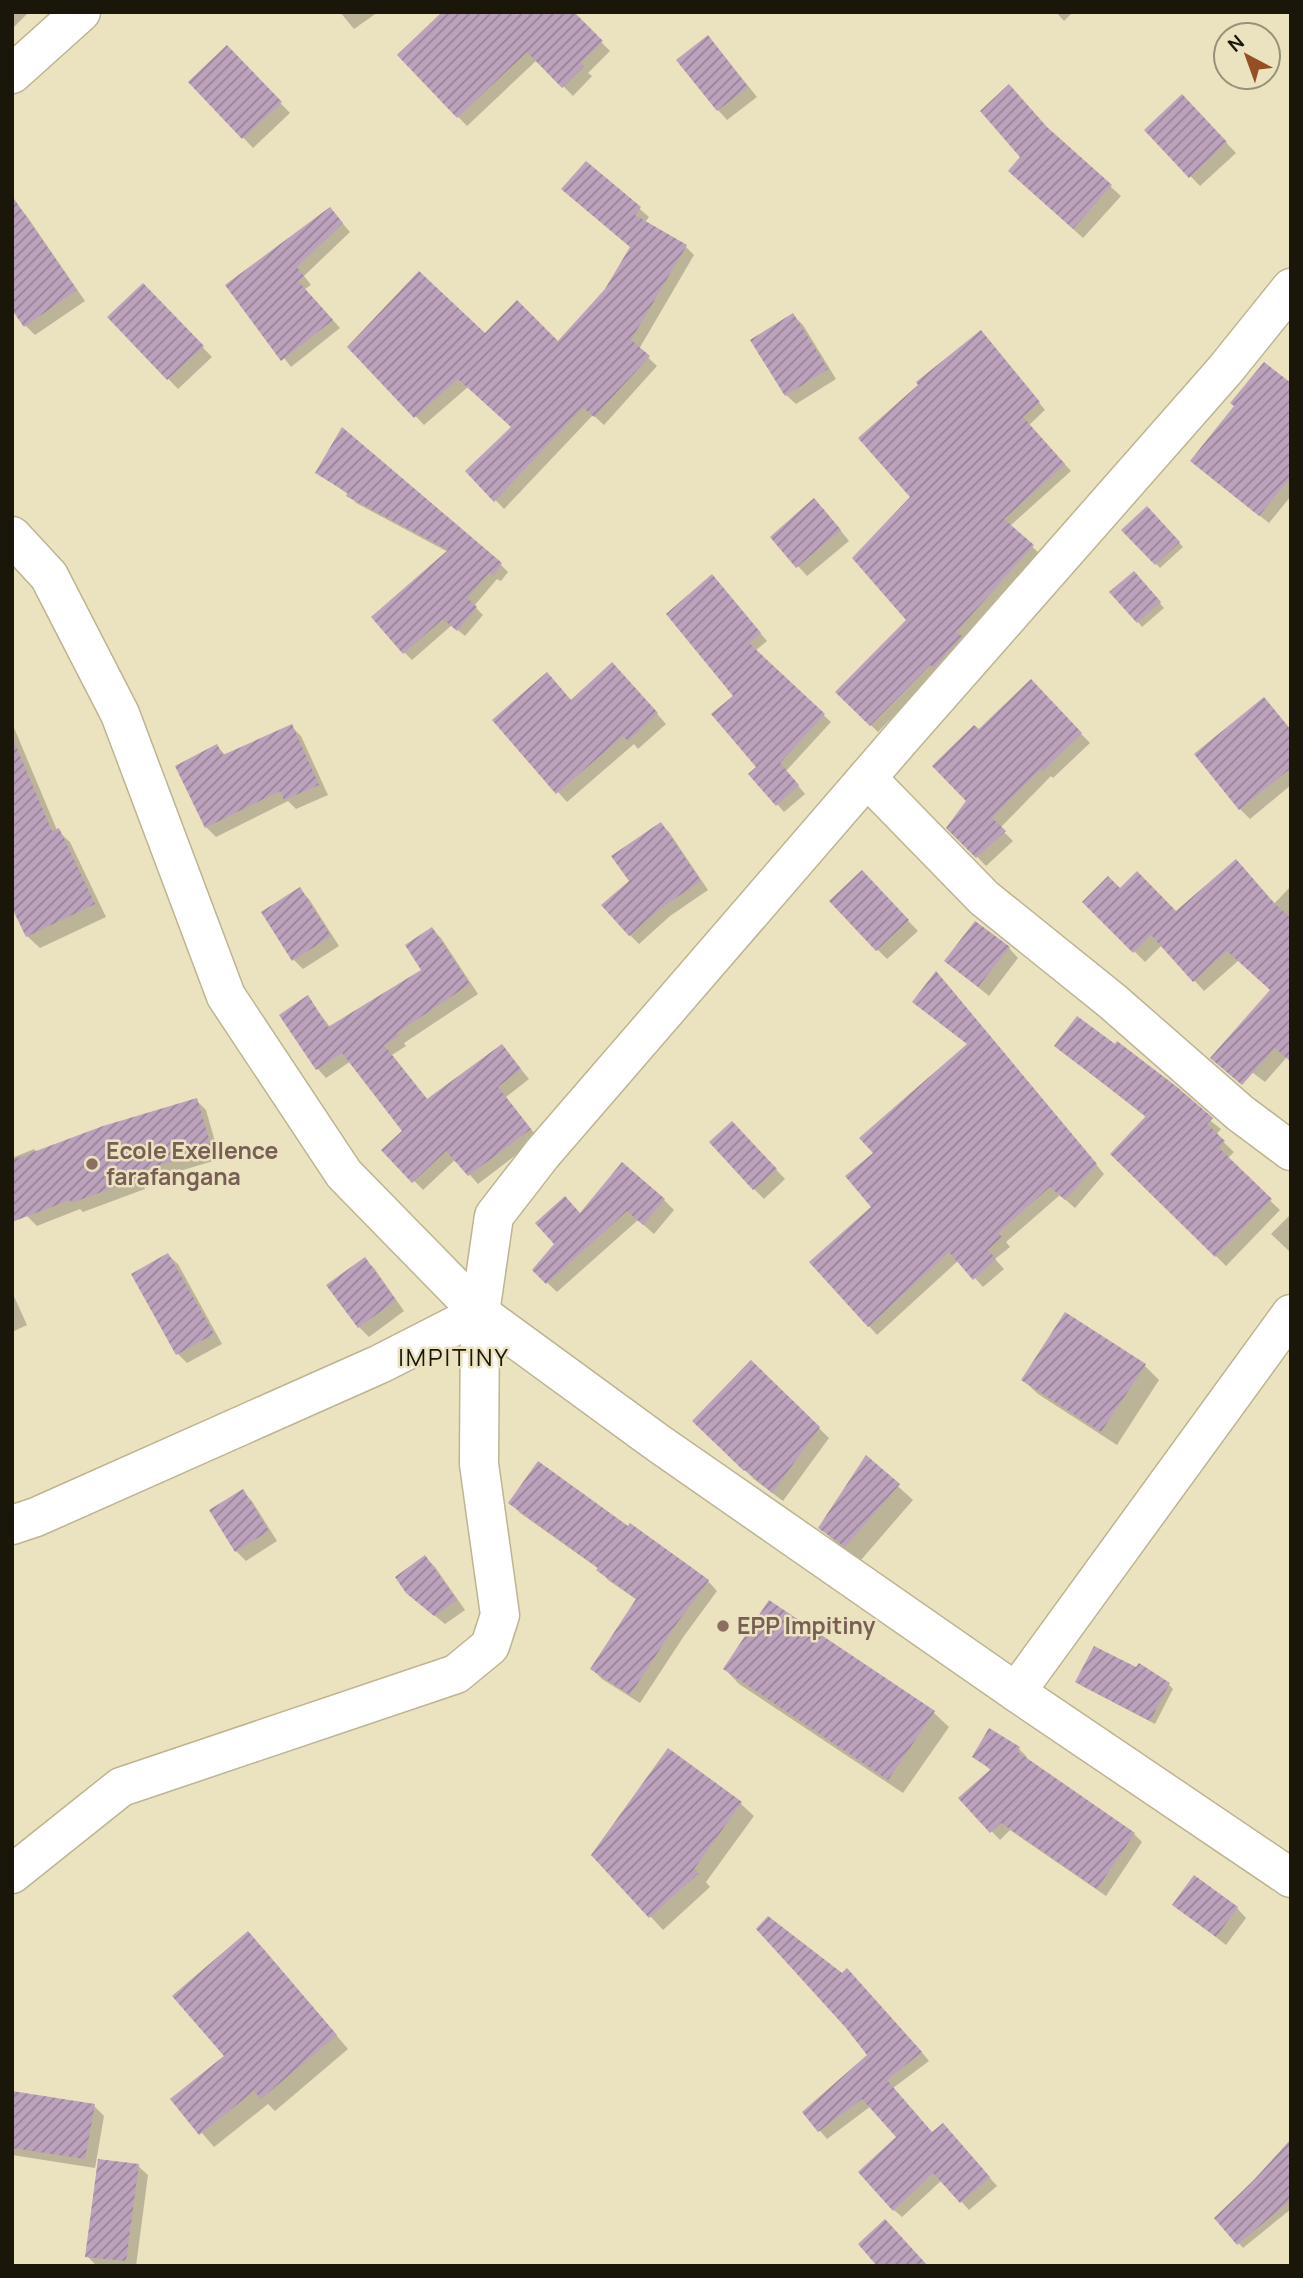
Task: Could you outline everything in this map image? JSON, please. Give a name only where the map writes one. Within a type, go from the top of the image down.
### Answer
[{"type":"street","points":[[12,74],[81,12]]},
{"type":"street","points":[[12,1874],[121,1787],[456,1674],[490,1646],[500,1615],[479,1465],[480,1313],[494,1216],[551,1143],[867,778],[1225,370],[1284,311]]},
{"type":"street","points":[[12,536],[50,576],[120,714],[226,996],[344,1174],[480,1313],[658,1443],[1016,1692],[1291,1878]]},
{"type":"street","points":[[867,778],[984,898],[1112,1001],[1240,1113],[1291,1151]]},
{"type":"street","points":[[12,1525],[36,1517],[380,1364],[480,1313]]},
{"type":"street","points":[[1016,1692],[1291,1314]]},
{"type":"building","points":[[442,12],[574,12],[603,41],[581,62],[584,66],[562,88],[527,52],[457,118],[397,55]]},
{"type":"building","points":[[708,35],[748,87],[717,111],[676,60]]},
{"type":"building","points":[[227,45],[282,102],[242,139],[188,82]]},
{"type":"building","points":[[1009,84],[1047,127],[1112,185],[1073,229],[1008,171],[1020,157],[980,111]]},
{"type":"building","points":[[1182,94],[1227,142],[1189,178],[1144,130]]},
{"type":"building","points":[[586,161],[641,207],[635,215],[687,245],[631,340],[650,356],[594,417],[583,407],[494,502],[465,471],[511,427],[458,379],[414,418],[347,347],[419,271],[485,333],[517,300],[558,341],[605,289],[630,247],[561,189]]},
{"type":"building","points":[[12,196],[77,290],[24,327],[12,310]]},
{"type":"building","points":[[330,207],[343,223],[297,267],[304,276],[298,281],[333,320],[281,361],[225,285]]},
{"type":"building","points":[[143,283],[204,346],[167,380],[107,317]]},
{"type":"building","points":[[793,313],[828,369],[785,396],[750,340]]},
{"type":"building","points":[[981,330],[1040,402],[1023,417],[1065,464],[1004,519],[1034,545],[956,632],[962,636],[934,668],[930,665],[870,726],[835,692],[906,620],[852,558],[910,497],[858,438],[918,385],[916,382]]},
{"type":"building","points":[[1264,362],[1291,383],[1291,477],[1259,516],[1190,461],[1234,406],[1230,403]]},
{"type":"building","points":[[342,427],[502,563],[494,575],[489,573],[467,598],[477,607],[457,631],[443,619],[403,654],[371,617],[448,550],[346,496],[348,493],[315,473]]},
{"type":"building","points":[[814,498],[841,530],[796,568],[770,537]]},
{"type":"building","points":[[1147,506],[1180,542],[1155,565],[1121,530]]},
{"type":"building","points":[[1134,571],[1161,602],[1137,623],[1109,592]]},
{"type":"building","points":[[712,574],[761,633],[749,643],[825,714],[780,763],[799,785],[776,806],[748,774],[756,767],[711,714],[733,696],[666,614]]},
{"type":"building","points":[[612,662],[658,713],[628,741],[623,736],[556,794],[492,720],[547,672],[571,700]]},
{"type":"building","points":[[1031,679],[1082,733],[992,818],[1006,831],[976,858],[946,828],[966,801],[932,766],[974,725],[979,729]]},
{"type":"building","points":[[1264,697],[1291,730],[1291,768],[1239,810],[1194,754]]},
{"type":"building","points":[[292,724],[319,785],[284,800],[280,791],[205,828],[175,766],[217,744],[223,755]]},
{"type":"building","points":[[12,737],[52,831],[59,828],[95,904],[26,937],[12,908]]},
{"type":"building","points":[[661,822],[701,881],[661,908],[629,936],[601,905],[629,881],[611,856]]},
{"type":"building","points":[[1236,859],[1276,905],[1291,918],[1291,1062],[1275,1048],[1242,1085],[1210,1058],[1270,990],[1227,951],[1193,982],[1151,935],[1133,953],[1082,902],[1108,876],[1120,888],[1137,871],[1176,911]]},
{"type":"building","points":[[862,870],[909,920],[876,951],[829,901]]},
{"type":"building","points":[[300,887],[331,936],[292,961],[261,912]]},
{"type":"building","points":[[975,921],[1010,947],[978,987],[944,961]]},
{"type":"building","points":[[432,927],[470,984],[397,1033],[399,1036],[384,1045],[427,1099],[502,1044],[521,1069],[498,1087],[531,1129],[468,1176],[446,1151],[412,1183],[381,1150],[402,1131],[342,1053],[316,1070],[279,1015],[308,995],[328,1027],[421,970],[405,945]]},
{"type":"building","points":[[936,971],[1097,1164],[1065,1200],[1050,1187],[998,1233],[1002,1237],[988,1250],[996,1259],[973,1280],[949,1252],[868,1327],[809,1262],[871,1207],[845,1176],[873,1153],[859,1138],[967,1044],[912,1002]]},
{"type":"building","points":[[1077,1016],[1115,1044],[1117,1041],[1213,1118],[1207,1124],[1225,1141],[1219,1148],[1272,1199],[1215,1257],[1110,1154],[1146,1116],[1054,1046]]},
{"type":"building","points":[[197,1098],[212,1149],[135,1173],[137,1179],[12,1222],[12,1160],[103,1126]]},
{"type":"building","points":[[732,1121],[777,1169],[753,1190],[709,1142]]},
{"type":"building","points":[[622,1162],[665,1199],[643,1225],[627,1211],[546,1284],[532,1270],[554,1244],[535,1223],[565,1196],[580,1213]]},
{"type":"building","points":[[168,1253],[214,1334],[176,1355],[131,1274]]},
{"type":"building","points":[[365,1257],[396,1300],[358,1328],[326,1285]]},
{"type":"building","points":[[1065,1312],[1146,1364],[1101,1432],[1021,1380]]},
{"type":"building","points":[[751,1360],[820,1427],[772,1493],[744,1471],[692,1421]]},
{"type":"building","points":[[866,1455],[900,1484],[845,1547],[818,1528]]},
{"type":"building","points":[[538,1461],[709,1580],[630,1695],[590,1669],[636,1599],[508,1503]]},
{"type":"building","points":[[243,1489],[269,1531],[235,1552],[209,1510]]},
{"type":"building","points":[[425,1555],[457,1600],[434,1616],[406,1593],[395,1577]]},
{"type":"building","points":[[769,1600],[935,1711],[888,1780],[723,1669]]},
{"type":"building","points":[[1094,1646],[1136,1667],[1139,1663],[1170,1683],[1150,1721],[1075,1682]]},
{"type":"building","points":[[989,1728],[1020,1747],[1018,1752],[1135,1833],[1097,1889],[1001,1823],[990,1833],[958,1798],[991,1769],[972,1757]]},
{"type":"building","points":[[668,1748],[742,1802],[694,1869],[699,1873],[649,1918],[591,1855]]},
{"type":"building","points":[[1194,1875],[1238,1907],[1216,1937],[1172,1905]]},
{"type":"building","points":[[768,1916],[842,1973],[847,1968],[922,2052],[887,2080],[932,2132],[943,2123],[990,2177],[960,2203],[933,2173],[893,2211],[858,2172],[896,2137],[862,2099],[818,2132],[802,2112],[867,2055],[756,1929]]},
{"type":"building","points":[[248,1931],[337,2035],[261,2099],[254,2091],[199,2135],[170,2099],[224,2056],[172,1996]]},
{"type":"building","points":[[12,2091],[95,2104],[85,2159],[12,2148]]},
{"type":"building","points":[[1291,2139],[1291,2200],[1237,2245],[1214,2218],[1253,2181]]},
{"type":"building","points":[[98,2159],[139,2164],[126,2261],[85,2257]]},
{"type":"building","points":[[885,2219],[928,2266],[877,2266],[858,2244]]},
{"type":"place","name":"Ecole Exellence farafangana","points":[[92,1164]]},
{"type":"place","name":"EPP Impitiny","points":[[723,1626]]},
{"type":"district","name":"IMPITINY","points":[[454,1358]]}]
